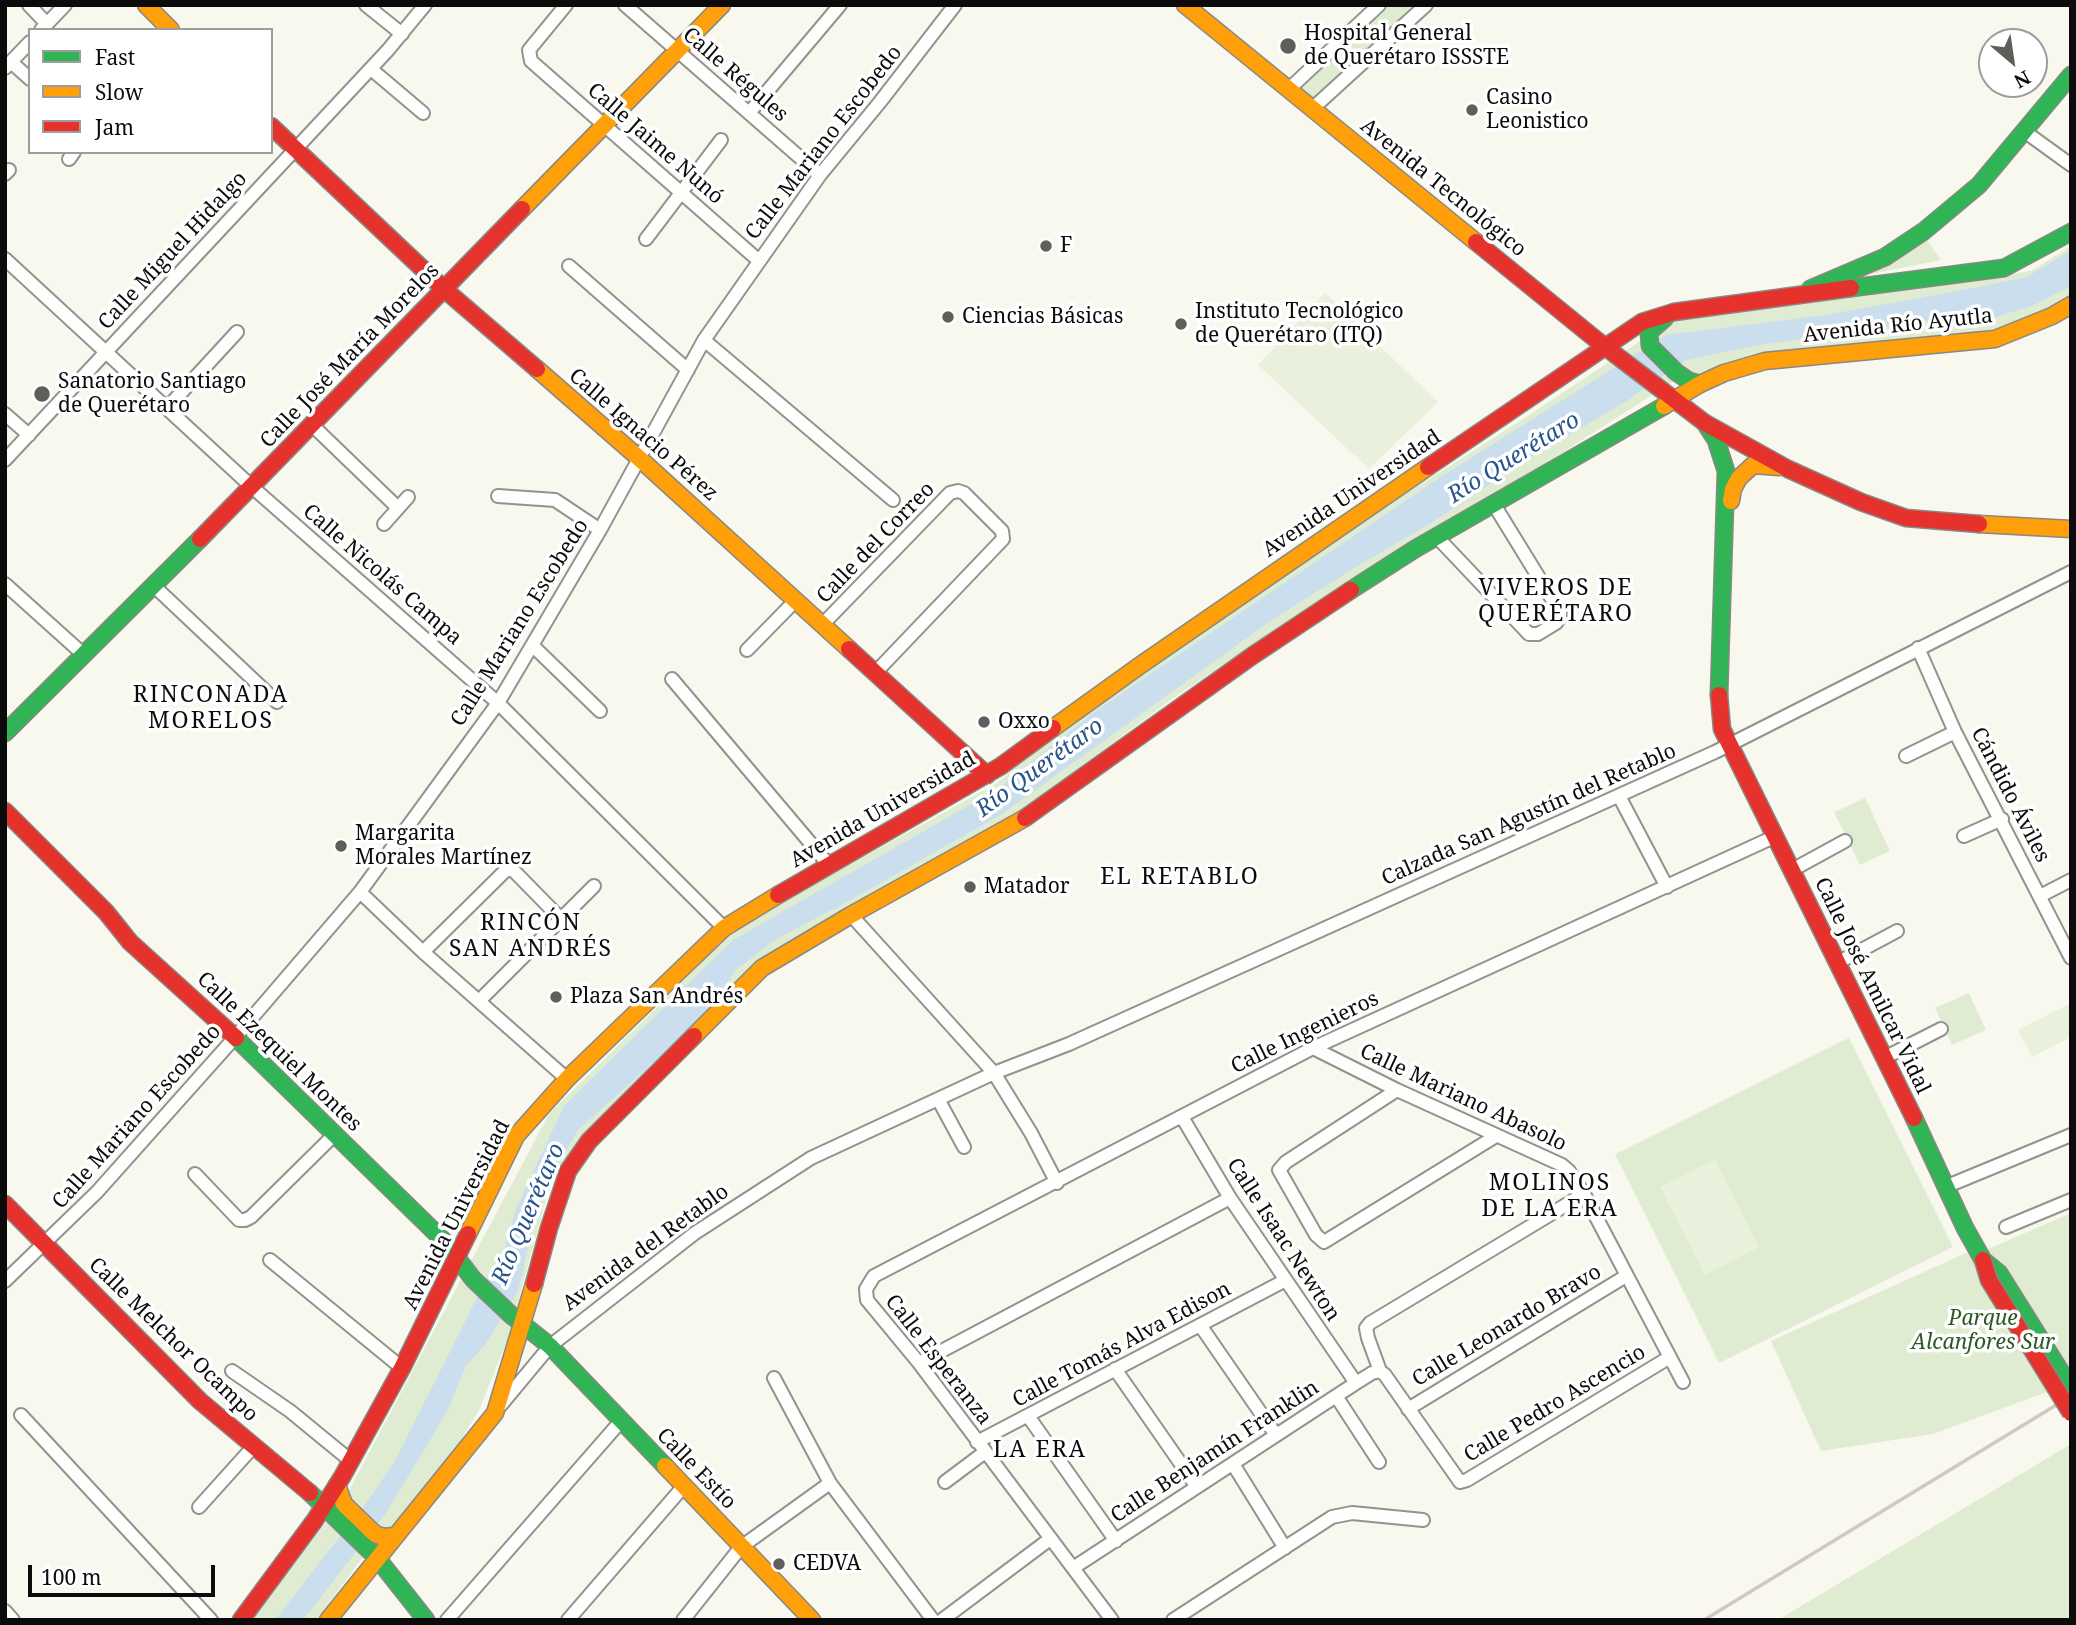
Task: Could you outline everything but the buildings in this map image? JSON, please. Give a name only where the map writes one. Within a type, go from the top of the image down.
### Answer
[{"type":"main road","points":[[146,5],[169,28]]},
{"type":"main road","name":"Calle José María Morelos","points":[[5,733],[154,586],[722,5]]},
{"type":"main road","name":"Avenida Tecnológico","points":[[1185,5],[1289,89],[1597,351],[1616,361],[1665,398]]},
{"type":"main road","points":[[1784,299],[1885,257],[1924,231],[1979,185],[2071,75]]},
{"type":"main road","name":"Calle Ignacio Pérez","points":[[273,128],[444,289],[640,458],[987,775]]},
{"type":"main road","name":"Avenida Río Ayutla","points":[[1784,299],[2004,268],[2071,232]]},
{"type":"main road","name":"Avenida Universidad","points":[[241,1620],[324,1505],[351,1461],[402,1368],[516,1136],[567,1080],[724,928],[987,775],[1142,664],[1642,322],[1674,312],[1784,299]]},
{"type":"main road","name":"Avenida Río Ayutla","points":[[1700,384],[1765,360],[1995,339],[2052,316],[2071,304]]},
{"type":"main road","points":[[1674,312],[1649,332],[1649,341],[1653,351],[1676,372],[1689,382],[1700,384]]},
{"type":"main road","points":[[328,1620],[373,1547],[394,1536],[495,1413],[517,1320],[568,1171],[589,1141],[762,968],[851,915],[1020,822],[1262,649],[1436,536],[1665,398],[1700,384]]},
{"type":"main road","points":[[1665,398],[1705,424],[1788,468],[1861,502],[1906,518],[2071,529]]},
{"type":"main road","name":"Calle José Amilcar Vidal","points":[[1665,398],[1703,439],[1720,472],[1723,495],[1728,504]]},
{"type":"main road","name":"Calle José Amilcar Vidal","points":[[1705,424],[1716,440],[1723,461],[1728,504],[1719,690],[1722,729],[1886,1057],[1945,1187],[1979,1253]]},
{"type":"main road","points":[[1728,504],[1739,478],[1753,465],[1788,468]]},
{"type":"main road","name":"Calle Ezequiel Montes","points":[[5,811],[106,912],[130,942],[235,1037],[335,1134],[449,1246],[473,1279],[517,1320]]},
{"type":"main road","name":"Calle Melchor Ocampo","points":[[5,1204],[46,1243],[146,1349],[201,1401],[324,1505],[342,1513],[373,1547],[426,1620]]},
{"type":"main road","points":[[1979,1253],[1999,1273],[2071,1388]]},
{"type":"main road","points":[[1979,1253],[1989,1280],[2071,1413]]},
{"type":"main road","points":[[517,1320],[550,1346]]},
{"type":"main road","name":"Calle Estío","points":[[550,1346],[811,1620]]},
{"type":"main road","points":[[337,1485],[342,1513]]},
{"type":"street","points":[[29,5],[44,27],[65,5]]},
{"type":"street","points":[[366,5],[402,34]]},
{"type":"street","name":"Calle Miguel Hidalgo","points":[[5,460],[370,69],[425,5]]},
{"type":"street","name":"Calle Jaime Nunó","points":[[566,5],[530,50],[528,55],[531,61],[758,260]]},
{"type":"street","name":"Calle Régules","points":[[625,5],[820,174]]},
{"type":"street","points":[[749,113],[840,5]]},
{"type":"street","name":"Calle Mariano Escobedo","points":[[5,1281],[97,1192],[360,892],[498,703],[600,530],[704,340],[820,174],[955,5]]},
{"type":"street","points":[[1289,89],[1379,5]]},
{"type":"street","points":[[1312,109],[1426,5]]},
{"type":"street","points":[[28,44],[8,65],[28,78]]},
{"type":"street","points":[[370,69],[423,113]]},
{"type":"street","points":[[2024,131],[2071,165]]},
{"type":"street","points":[[646,239],[721,140]]},
{"type":"street","name":"Calle Nicolás Campa","points":[[5,259],[251,486],[498,703],[724,928]]},
{"type":"street","points":[[569,265],[688,370]]},
{"type":"street","points":[[168,407],[237,332]]},
{"type":"street","points":[[704,340],[893,500]]},
{"type":"street","points":[[5,414],[29,435]]},
{"type":"street","points":[[311,425],[397,507]]},
{"type":"street","name":"Calle del Correo","points":[[823,624],[950,493],[964,493],[1002,531],[1003,539],[875,673]]},
{"type":"street","points":[[498,496],[555,500],[600,530]]},
{"type":"street","points":[[384,524],[408,497]]},
{"type":"street","points":[[1436,536],[1529,634],[1538,634],[1556,623],[1560,612],[1493,503]]},
{"type":"street","name":"Calzada San Agustín del Retablo","points":[[994,1073],[1069,1044],[1619,796],[1730,744],[2071,572]]},
{"type":"street","points":[[5,584],[84,655]]},
{"type":"street","points":[[154,586],[277,702]]},
{"type":"street","points":[[747,650],[796,600]]},
{"type":"street","points":[[533,646],[600,711]]},
{"type":"street","name":"Cándido Áviles","points":[[1918,648],[1955,732],[2071,958]]},
{"type":"street","points":[[672,679],[829,865]]},
{"type":"street","points":[[1906,756],[1955,732]]},
{"type":"street","points":[[1619,796],[1667,887]]},
{"type":"street","points":[[1964,836],[2002,819]]},
{"type":"street","name":"Calle Ingenieros","points":[[866,1289],[874,1276],[1313,1048],[1776,836]]},
{"type":"street","points":[[1792,870],[1845,841]]},
{"type":"street","points":[[423,952],[505,871],[512,869],[560,918]]},
{"type":"street","points":[[2040,896],[2071,880]]},
{"type":"street","points":[[479,1001],[594,886]]},
{"type":"street","points":[[360,892],[567,1080]]},
{"type":"street","points":[[851,915],[994,1073],[1031,1133],[1057,1183]]},
{"type":"street","points":[[1839,962],[1897,931]]},
{"type":"street","points":[[1886,1057],[1941,1029]]},
{"type":"street","name":"Calle Mariano Abasolo","points":[[1313,1048],[1397,1090],[1562,1165],[1569,1171],[1584,1194],[1683,1382]]},
{"type":"street","name":"Avenida del Retablo","points":[[495,1413],[550,1346],[695,1233],[811,1158],[994,1073]]},
{"type":"street","points":[[1397,1090],[1286,1162],[1279,1170],[1317,1235],[1324,1242],[1496,1136]]},
{"type":"street","points":[[938,1099],[964,1147]]},
{"type":"street","name":"Calle Isaac Newton","points":[[1182,1117],[1284,1281],[1356,1383]]},
{"type":"street","points":[[195,1174],[239,1220],[245,1220],[335,1134]]},
{"type":"street","points":[[1945,1187],[2071,1135]]},
{"type":"street","points":[[1408,1409],[1380,1371],[1368,1338],[1366,1328],[1370,1323],[1584,1194]]},
{"type":"street","points":[[919,1363],[1230,1198]]},
{"type":"street","points":[[2006,1227],[2071,1200]]},
{"type":"street","points":[[270,1261],[402,1368]]},
{"type":"street","name":"Calle Leonardo Bravo","points":[[1408,1409],[1626,1276]]},
{"type":"street","name":"Calle Tomás Alva Edison","points":[[945,1482],[981,1447],[1028,1416],[1284,1281]]},
{"type":"street","name":"Calle Esperanza","points":[[866,1289],[867,1300],[919,1363],[1112,1620]]},
{"type":"street","points":[[1200,1325],[1276,1435]]},
{"type":"street","name":"Calle Pedro Ascencio","points":[[1408,1409],[1460,1482],[1670,1357]]},
{"type":"street","points":[[1115,1368],[1197,1488]]},
{"type":"street","points":[[232,1371],[290,1411],[351,1461]]},
{"type":"street","name":"Calle Benjamín Franklin","points":[[1073,1568],[1356,1383],[1380,1371]]},
{"type":"street","points":[[774,1378],[830,1483],[933,1620]]},
{"type":"street","points":[[1336,1396],[1379,1462]]},
{"type":"street","points":[[21,1415],[211,1620]]},
{"type":"street","points":[[1028,1416],[1116,1541]]},
{"type":"street","points":[[447,1620],[621,1421]]},
{"type":"street","points":[[199,1507],[253,1447]]},
{"type":"street","points":[[1233,1464],[1285,1548]]},
{"type":"street","points":[[683,1620],[741,1546],[830,1483]]},
{"type":"street","points":[[568,1620],[683,1487]]},
{"type":"street","points":[[1173,1620],[1332,1517],[1343,1513],[1423,1520]]},
{"type":"street","points":[[942,1620],[1050,1539]]},
{"type":"street","points":[[5,1611],[13,1620]]},
{"type":"green space","points":[[1385,5],[1416,5],[1312,104],[1297,88]]},
{"type":"green space","points":[[1925,237],[1941,260],[1856,277]]},
{"type":"green space","points":[[2071,246],[2071,302],[1997,335],[1769,354],[1679,378],[1546,463],[1348,580],[1172,699],[1001,825],[756,963],[585,1132],[561,1165],[547,1196],[508,1338],[479,1410],[453,1453],[408,1514],[389,1528],[360,1561],[316,1620],[251,1620],[345,1498],[549,1114],[738,927],[997,783],[1079,715],[1385,507],[1669,322],[2031,271]]},
{"type":"green space","points":[[1325,293],[1438,402],[1369,469],[1258,365]]},
{"type":"green space","points":[[1865,798],[1890,851],[1860,865],[1834,812]]},
{"type":"green space","points":[[1969,993],[1986,1030],[1952,1045],[1935,1008]]},
{"type":"green space","points":[[2071,1003],[2071,1037],[2032,1057],[2018,1030]]},
{"type":"green space","points":[[1849,1038],[1953,1247],[1719,1363],[1615,1154]]},
{"type":"green space","points":[[1715,1159],[1759,1247],[1705,1275],[1660,1187]]},
{"type":"green space","name":"Parque Alcanfores Sur","points":[[2071,1213],[2071,1378],[2052,1390],[1933,1434],[1821,1451],[1771,1341],[1966,1253],[1979,1253]]},
{"type":"green space","points":[[2071,1444],[2071,1620],[1778,1620]]},
{"type":"water","name":"Río Querétaro","points":[[2071,250],[2071,286],[2032,306],[1992,318],[1952,317],[1759,345],[1686,360],[1625,402],[1528,459],[1428,525],[1269,622],[1002,814],[775,940],[737,969],[707,1009],[675,1043],[578,1130],[555,1169],[534,1223],[518,1291],[485,1345],[465,1367],[449,1408],[384,1516],[303,1620],[275,1620],[394,1463],[491,1270],[504,1251],[516,1209],[564,1106],[733,940],[996,790],[1096,711],[1439,478],[1666,335],[1826,315],[2027,277]]},
{"type":"railway","points":[[1704,1620],[2071,1396]]},
{"type":"traffic: fast","points":[[1810,289],[1885,257],[1924,231],[1979,185],[2071,75]]},
{"type":"traffic: fast","points":[[1851,288],[2004,268],[2071,232]]},
{"type":"traffic: fast","points":[[1665,318],[1649,332],[1650,346],[1676,372],[1689,381],[1700,384]]},
{"type":"traffic: fast","points":[[1351,590],[1415,549],[1664,406]]},
{"type":"traffic: fast","points":[[1705,423],[1716,440],[1726,471],[1719,695]]},
{"type":"traffic: fast","points":[[5,733],[200,539]]},
{"type":"traffic: fast","points":[[236,1038],[445,1242],[473,1279],[511,1315],[550,1346],[665,1466]]},
{"type":"traffic: fast","points":[[1914,1118],[1965,1228],[1983,1260],[1999,1273],[2071,1388]]},
{"type":"traffic: fast","points":[[310,1493],[377,1558],[426,1620]]},
{"type":"traffic: slow","points":[[146,5],[169,28]]},
{"type":"traffic: slow","points":[[522,209],[722,5]]},
{"type":"traffic: slow","points":[[1185,5],[1476,242]]},
{"type":"traffic: slow","points":[[1664,406],[1724,373],[1765,361],[1995,339],[2052,316],[2071,305]]},
{"type":"traffic: slow","points":[[537,369],[849,649]]},
{"type":"traffic: slow","points":[[1731,501],[1739,478],[1753,465],[1779,467]]},
{"type":"traffic: slow","points":[[1053,728],[1428,467]]},
{"type":"traffic: slow","points":[[1979,524],[2071,529]]},
{"type":"traffic: slow","points":[[694,1036],[762,968],[1025,818]]},
{"type":"traffic: slow","points":[[468,1234],[516,1136],[567,1079],[724,928],[778,895]]},
{"type":"traffic: slow","points":[[328,1620],[495,1413],[534,1284]]},
{"type":"traffic: slow","points":[[665,1466],[812,1620]]},
{"type":"traffic: slow","points":[[337,1485],[344,1504],[375,1534],[383,1537],[394,1536]]},
{"type":"traffic: jam","points":[[273,128],[444,289],[537,369]]},
{"type":"traffic: jam","points":[[200,539],[522,209]]},
{"type":"traffic: jam","points":[[1476,242],[1604,346],[1705,423],[1788,469],[1861,502],[1906,518],[1979,524]]},
{"type":"traffic: jam","points":[[1428,467],[1642,322],[1674,312],[1851,288]]},
{"type":"traffic: jam","points":[[1025,818],[1252,656],[1351,590]]},
{"type":"traffic: jam","points":[[849,649],[987,775]]},
{"type":"traffic: jam","points":[[1719,695],[1722,729],[1914,1118]]},
{"type":"traffic: jam","points":[[778,895],[1001,766],[1053,728]]},
{"type":"traffic: jam","points":[[5,811],[106,912],[130,942],[236,1038]]},
{"type":"traffic: jam","points":[[534,1284],[568,1171],[589,1141],[694,1036]]},
{"type":"traffic: jam","points":[[5,1204],[200,1401],[310,1493]]},
{"type":"traffic: jam","points":[[241,1620],[315,1520],[342,1477],[402,1368],[468,1234]]},
{"type":"traffic: jam","points":[[1983,1260],[1989,1280],[2071,1413]]},
{"type":"place","name":"Hospital General de Querétaro ISSSTE","points":[[1288,46]]},
{"type":"place","name":"Casino Leonistico","points":[[1472,110]]},
{"type":"place","name":"F","points":[[1046,246]]},
{"type":"place","name":"Ciencias Básicas","points":[[948,317]]},
{"type":"place","name":"Instituto Tecnológico de Querétaro (ITQ)","points":[[1181,324]]},
{"type":"place","name":"Sanatorio Santiago de Querétaro","points":[[42,394]]},
{"type":"place","name":"Oxxo","points":[[984,722]]},
{"type":"place","name":"Margarita Morales Martínez","points":[[341,846]]},
{"type":"place","name":"Matador","points":[[970,887]]},
{"type":"place","name":"Plaza San Andrés","points":[[556,997]]},
{"type":"place","name":"CEDVA","points":[[779,1564]]},
{"type":"district","name":"VIVEROS DE QUERÉTARO","points":[[1556,601]]},
{"type":"district","name":"RINCONADA MORELOS","points":[[211,708]]},
{"type":"district","name":"EL RETABLO","points":[[1180,877]]},
{"type":"district","name":"RINCÓN SAN ANDRÉS","points":[[531,936]]},
{"type":"district","name":"MOLINOS DE LA ERA","points":[[1550,1196]]},
{"type":"district","name":"LA ERA","points":[[1040,1450]]}]
